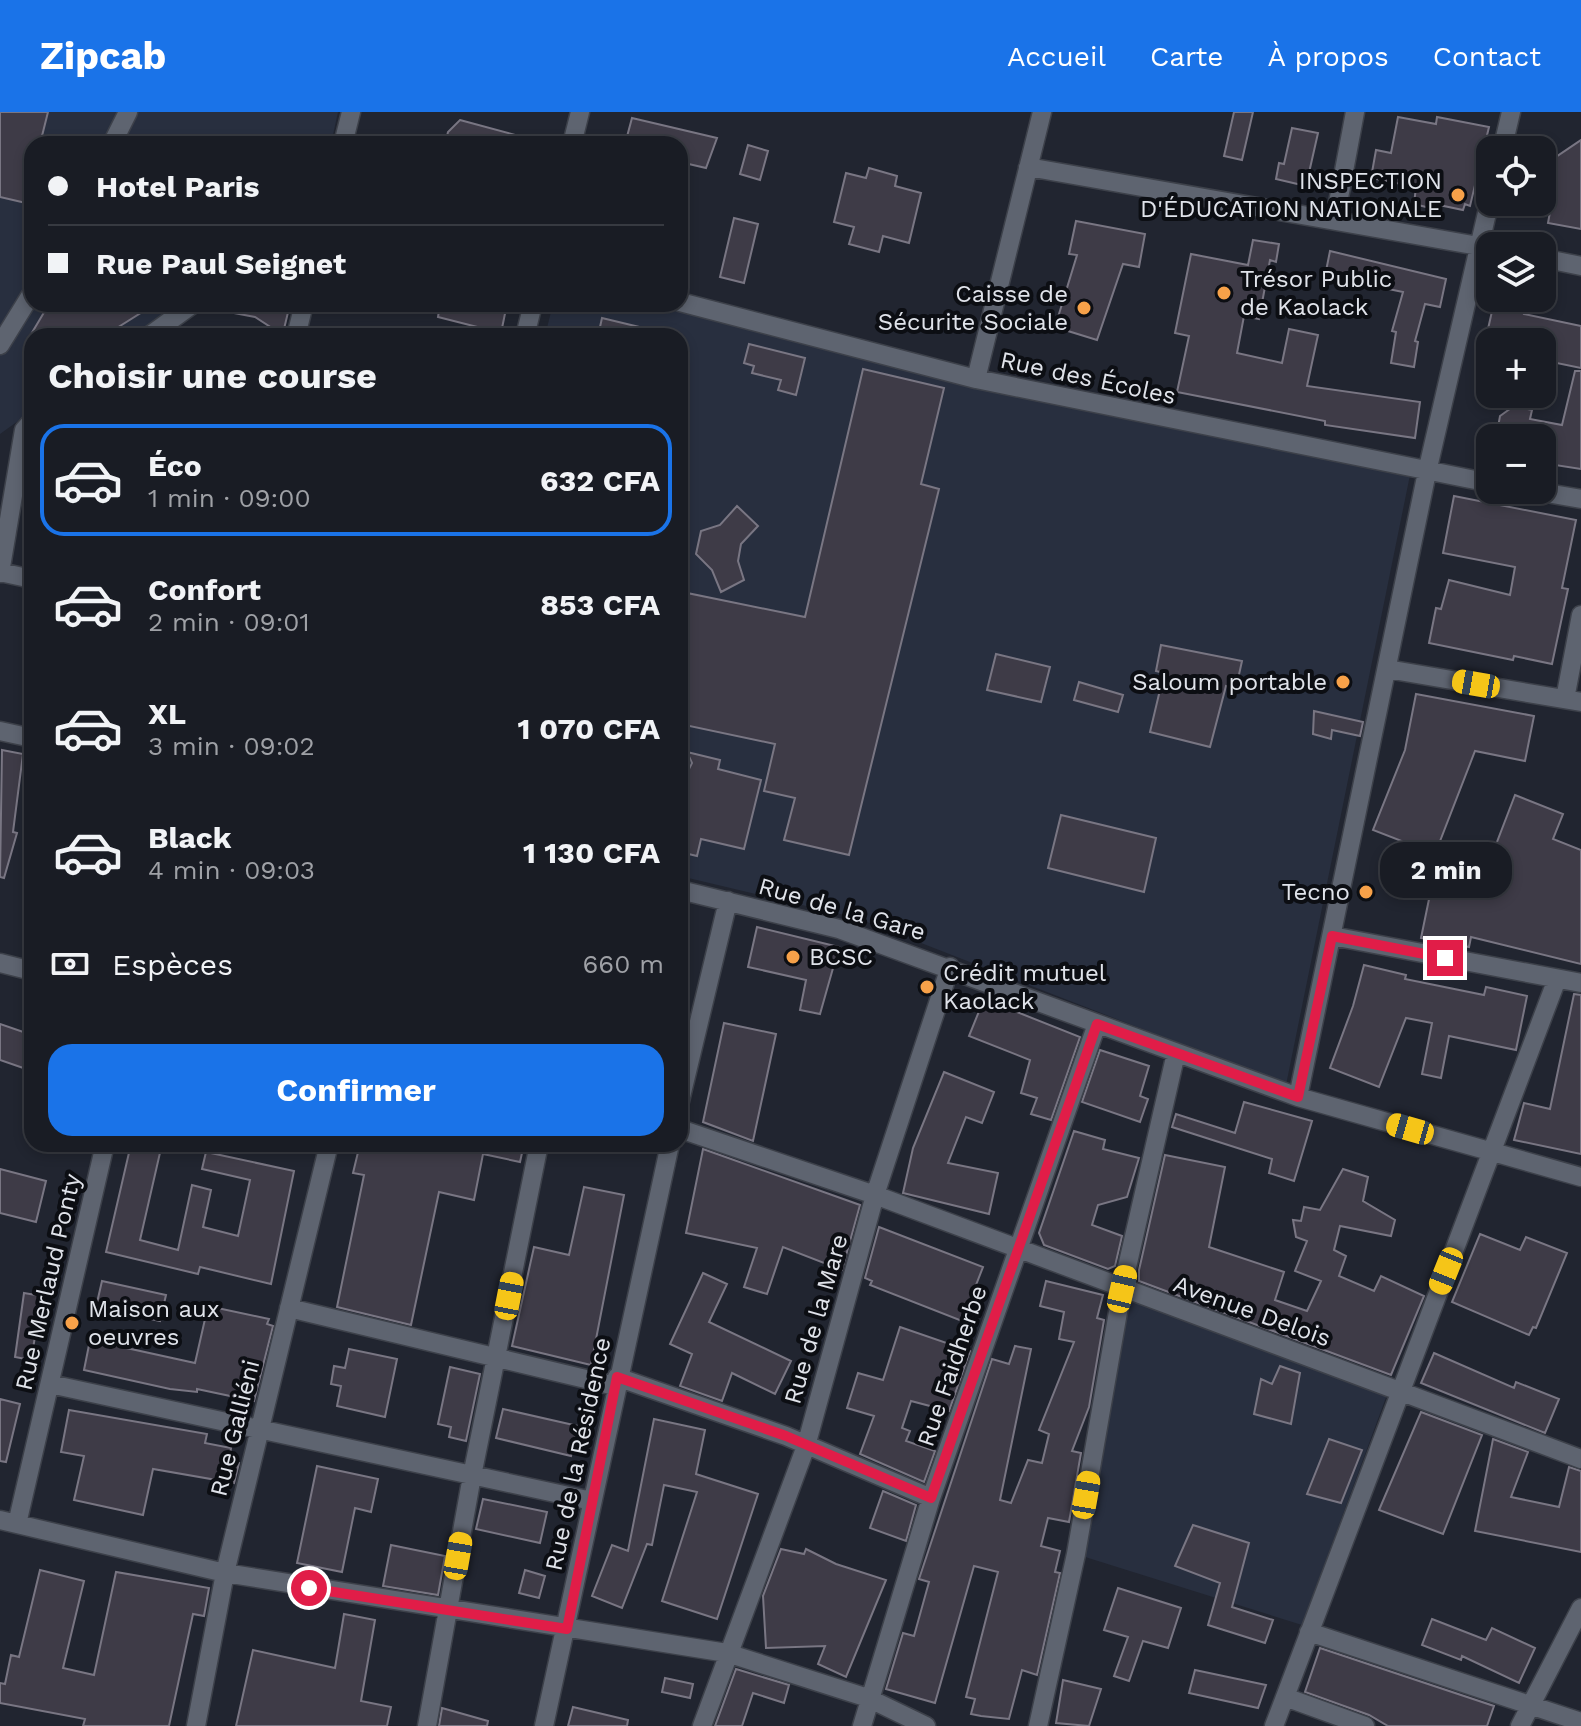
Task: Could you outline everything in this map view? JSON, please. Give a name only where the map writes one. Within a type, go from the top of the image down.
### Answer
[{"type":"street","points":[[116,136],[128,112]]},
{"type":"street","points":[[345,136],[350,112]]},
{"type":"street","points":[[574,136],[580,112]]},
{"type":"street","points":[[976,379],[1042,112]]},
{"type":"street","points":[[1335,219],[1355,112]]},
{"type":"street","points":[[1505,136],[1511,112]]},
{"type":"street","points":[[1028,167],[1476,245]]},
{"type":"street","points":[[1556,261],[1581,266]]},
{"type":"street","points":[[1298,1097],[1427,472],[1476,279]]},
{"type":"street","name":"Rue des Écoles","points":[[688,304],[976,379],[1476,481]]},
{"type":"street","points":[[0,345],[24,306]]},
{"type":"street","points":[[160,328],[182,312]]},
{"type":"street","points":[[24,430],[0,573],[24,578]]},
{"type":"street","points":[[1556,495],[1581,499]]},
{"type":"street","points":[[1387,669],[1573,701],[1581,615]]},
{"type":"street","points":[[0,731],[24,736]]},
{"type":"street","name":"Rue de la Gare","points":[[688,892],[839,929],[950,967],[1298,1097],[1581,1177]]},
{"type":"street","points":[[688,1068],[728,901]]},
{"type":"street","points":[[1332,936],[1581,983]]},
{"type":"street","points":[[0,963],[24,969]]},
{"type":"street","name":"Rue de la Mare","points":[[702,1726],[806,1446],[875,1195],[950,967]]},
{"type":"street","points":[[1274,1726],[1399,1389],[1494,1153],[1557,979]]},
{"type":"street","name":"Rue Faidherbe","points":[[862,1726],[931,1498],[1097,1024]]},
{"type":"street","points":[[1038,1726],[1076,1554],[1122,1289],[1176,1053]]},
{"type":"street","name":"Avenue Delois","points":[[688,1132],[875,1195],[1581,1459]]},
{"type":"street","name":"Rue Merlaud Ponty","points":[[8,1522],[50,1384],[103,1152]]},
{"type":"street","name":"Rue Galliéni","points":[[196,1726],[225,1573],[327,1152]]},
{"type":"street","points":[[427,1726],[472,1476],[537,1152]]},
{"type":"street","name":"Rue de la Résidence","points":[[544,1726],[668,1152]]},
{"type":"street","points":[[289,1308],[616,1382],[806,1446],[931,1498]]},
{"type":"street","points":[[50,1384],[592,1501]]},
{"type":"street","points":[[8,1522],[225,1573],[727,1653],[868,1698],[926,1726]]},
{"type":"street","points":[[1520,1726],[1581,1608]]},
{"type":"street","points":[[1309,1632],[1581,1722]]},
{"type":"street","points":[[1285,1697],[1365,1726]]},
{"type":"shaded area","points":[[0,112],[338,112],[333,136],[24,136],[24,312],[171,312],[148,328],[24,328],[24,417],[0,434]]},
{"type":"shaded area","points":[[551,312],[684,312],[990,389],[1410,475],[1286,1085],[857,918],[688,878],[688,328],[547,328]]},
{"type":"shaded area","points":[[1125,1298],[1388,1392],[1302,1625],[1082,1556]]},
{"type":"building","points":[[0,112],[48,112],[42,136],[24,136],[24,203],[0,197]]},
{"type":"building","points":[[1234,112],[1253,112],[1242,160],[1224,156]]},
{"type":"building","points":[[1398,117],[1436,124],[1437,117],[1489,127],[1487,136],[1476,136],[1476,181],[1470,206],[1465,204],[1463,210],[1439,205],[1438,210],[1414,204],[1416,187],[1371,178],[1376,150],[1391,153]]},
{"type":"building","points":[[632,118],[717,138],[706,168],[688,164],[688,136],[627,136]]},
{"type":"building","points":[[460,120],[519,136],[447,136]]},
{"type":"building","points":[[1292,128],[1318,133],[1306,186],[1276,179],[1279,163],[1284,164]]},
{"type":"building","points":[[1581,140],[1581,229],[1548,223],[1549,216],[1556,216],[1556,157]]},
{"type":"building","points":[[748,145],[768,151],[760,180],[740,174]]},
{"type":"building","points":[[869,168],[897,176],[895,186],[921,193],[909,243],[883,236],[879,252],[849,244],[854,227],[834,222],[846,173],[866,178]]},
{"type":"building","points":[[734,218],[758,224],[744,283],[720,277]]},
{"type":"building","points":[[1076,221],[1145,234],[1139,267],[1123,264],[1097,340],[1055,327],[1077,255],[1069,254]]},
{"type":"building","points":[[1253,240],[1279,244],[1276,262],[1270,260],[1259,319],[1244,316],[1237,353],[1282,363],[1289,329],[1318,335],[1307,386],[1420,402],[1415,438],[1325,425],[1325,421],[1177,392],[1189,336],[1175,333],[1191,254],[1248,265]]},
{"type":"building","points":[[1330,251],[1446,279],[1440,307],[1425,304],[1415,341],[1418,342],[1414,367],[1391,363],[1396,332],[1392,331],[1403,292],[1325,276]]},
{"type":"building","points":[[44,312],[142,312],[117,328],[35,328]]},
{"type":"building","points":[[228,312],[288,312],[284,328],[272,328],[255,317]]},
{"type":"building","points":[[439,312],[505,312],[502,328],[481,328],[438,317]]},
{"type":"building","points":[[1492,312],[1524,312],[1581,326],[1581,368],[1556,363],[1556,328],[1488,328]]},
{"type":"building","points":[[602,318],[644,328],[600,328]]},
{"type":"building","points":[[749,344],[805,358],[796,395],[778,390],[781,380],[752,373],[754,366],[744,363]]},
{"type":"building","points":[[863,369],[944,388],[921,484],[939,489],[849,855],[784,840],[795,798],[764,791],[775,744],[688,726],[688,593],[805,617]]},
{"type":"building","points":[[1575,371],[1581,371],[1581,469],[1556,465],[1556,424],[1499,424],[1500,416],[1511,408],[1523,408],[1532,410],[1530,419],[1562,425]]},
{"type":"building","points":[[1454,496],[1476,500],[1476,504],[1495,504],[1576,520],[1562,588],[1568,589],[1552,664],[1514,656],[1513,660],[1429,643],[1436,608],[1441,609],[1449,580],[1510,595],[1515,567],[1443,553]]},
{"type":"building","points":[[737,506],[758,526],[741,544],[738,561],[744,580],[721,592],[712,570],[696,554],[701,531],[720,525]]},
{"type":"building","points":[[1161,645],[1242,661],[1236,688],[1226,686],[1210,747],[1150,732],[1164,673],[1156,671]]},
{"type":"building","points":[[996,654],[1050,667],[1041,702],[987,690]]},
{"type":"building","points":[[1079,682],[1123,695],[1118,712],[1074,700]]},
{"type":"building","points":[[1416,694],[1534,716],[1525,761],[1475,751],[1435,854],[1373,830],[1405,750]]},
{"type":"building","points":[[1314,711],[1363,722],[1360,736],[1332,730],[1331,739],[1313,734]]},
{"type":"building","points":[[2,750],[23,754],[13,832],[17,833],[4,878],[0,877]]},
{"type":"building","points":[[688,752],[720,760],[718,769],[761,780],[744,849],[701,839],[697,856],[688,854],[688,771],[692,763]]},
{"type":"building","points":[[1515,795],[1563,814],[1553,839],[1581,850],[1581,964],[1471,937],[1469,947],[1421,938],[1434,875],[1505,889],[1512,863],[1492,855]]},
{"type":"building","points":[[1061,815],[1156,838],[1144,892],[1048,868]]},
{"type":"building","name":"BCSC","points":[[757,927],[839,947],[820,1014],[800,1010],[806,980],[748,967]]},
{"type":"building","points":[[1364,965],[1406,975],[1405,979],[1484,995],[1486,987],[1527,996],[1516,1050],[1449,1036],[1441,1078],[1422,1074],[1432,1023],[1406,1018],[1379,1087],[1330,1068],[1353,1006]]},
{"type":"building","points":[[1574,994],[1581,995],[1581,1154],[1514,1140],[1524,1103],[1550,1109]]},
{"type":"building","points":[[984,999],[1080,1037],[1051,1120],[1031,1114],[1037,1098],[1021,1093],[1030,1060],[969,1036]]},
{"type":"building","points":[[724,1023],[776,1034],[753,1141],[703,1122]]},
{"type":"building","points":[[0,1024],[24,1032],[24,1068],[0,1060]]},
{"type":"building","points":[[1100,1050],[1149,1066],[1140,1096],[1148,1099],[1140,1122],[1082,1102]]},
{"type":"building","points":[[944,1072],[994,1092],[982,1123],[966,1117],[948,1163],[998,1173],[989,1214],[903,1193],[913,1148]]},
{"type":"building","points":[[1244,1102],[1312,1121],[1294,1181],[1269,1173],[1272,1159],[1172,1127],[1176,1114],[1235,1133]]},
{"type":"building","points":[[1074,1131],[1105,1140],[1103,1149],[1139,1158],[1127,1197],[1098,1205],[1092,1225],[1122,1236],[1115,1266],[1108,1269],[1044,1245],[1039,1233]]},
{"type":"building","points":[[703,1149],[860,1205],[842,1270],[783,1247],[767,1294],[744,1287],[757,1248],[686,1233]]},
{"type":"building","points":[[129,1152],[160,1152],[140,1240],[178,1250],[192,1185],[211,1190],[203,1227],[238,1236],[250,1180],[202,1169],[206,1152],[294,1171],[271,1284],[200,1267],[198,1274],[106,1252]]},
{"type":"building","points":[[358,1152],[522,1152],[520,1162],[483,1154],[474,1200],[439,1192],[411,1325],[337,1307],[364,1175],[353,1173]]},
{"type":"building","points":[[1165,1155],[1225,1167],[1209,1247],[1284,1272],[1275,1300],[1307,1311],[1321,1281],[1295,1271],[1307,1241],[1296,1237],[1293,1220],[1301,1221],[1304,1207],[1320,1210],[1343,1169],[1368,1177],[1363,1201],[1395,1220],[1391,1236],[1340,1226],[1334,1250],[1346,1256],[1339,1276],[1374,1291],[1381,1276],[1424,1296],[1391,1375],[1139,1281]]},
{"type":"building","points":[[0,1169],[46,1181],[36,1222],[0,1213]]},
{"type":"building","points":[[584,1187],[624,1195],[591,1365],[512,1346],[534,1247],[569,1255]]},
{"type":"building","points":[[879,1227],[983,1267],[962,1321],[870,1285],[872,1281],[865,1278]]},
{"type":"building","points":[[1480,1234],[1520,1250],[1526,1237],[1567,1253],[1536,1328],[1533,1327],[1529,1335],[1452,1302]]},
{"type":"building","points":[[703,1273],[727,1284],[709,1322],[791,1361],[775,1394],[732,1373],[722,1401],[680,1386],[692,1354],[670,1344]]},
{"type":"building","points":[[102,1281],[166,1295],[160,1321],[96,1307]]},
{"type":"building","points":[[1046,1281],[1103,1295],[1097,1318],[1104,1320],[1089,1407],[1072,1451],[1081,1453],[1069,1522],[1048,1518],[1041,1546],[1060,1551],[1055,1572],[1060,1573],[1037,1675],[1022,1670],[1009,1719],[981,1716],[971,1714],[975,1699],[966,1697],[998,1572],[974,1566],[935,1703],[886,1689],[903,1633],[914,1636],[929,1582],[919,1579],[992,1359],[1009,1364],[1015,1346],[1031,1349],[1000,1500],[1011,1503],[1028,1460],[1042,1463],[1049,1434],[1039,1430],[1074,1342],[1059,1339],[1064,1312],[1040,1306]]},
{"type":"building","points":[[24,1293],[42,1296],[31,1360],[15,1357]]},
{"type":"building","points":[[208,1306],[269,1319],[267,1324],[273,1326],[254,1401],[197,1389],[197,1392],[170,1389],[84,1370],[90,1340],[195,1363]]},
{"type":"building","points":[[900,1327],[970,1351],[949,1411],[911,1401],[902,1428],[910,1431],[906,1441],[935,1451],[924,1482],[860,1454],[874,1416],[847,1408],[858,1373],[883,1380]]},
{"type":"building","points":[[349,1349],[397,1359],[385,1417],[337,1406],[341,1386],[331,1384],[334,1366],[345,1368]]},
{"type":"building","points":[[1434,1353],[1514,1388],[1516,1382],[1559,1399],[1545,1433],[1421,1383]]},
{"type":"building","points":[[1280,1366],[1300,1373],[1291,1424],[1254,1414],[1261,1379],[1272,1384]]},
{"type":"building","points":[[450,1367],[480,1374],[466,1441],[449,1437],[451,1427],[438,1424]]},
{"type":"building","points":[[0,1399],[20,1404],[6,1462],[0,1461]]},
{"type":"building","points":[[503,1409],[578,1426],[571,1456],[496,1438]]},
{"type":"building","points":[[69,1410],[207,1434],[205,1443],[231,1448],[229,1461],[239,1463],[234,1483],[153,1469],[143,1515],[74,1500],[84,1456],[61,1452]]},
{"type":"building","points":[[1421,1412],[1482,1435],[1443,1534],[1379,1510]]},
{"type":"building","points":[[654,1419],[705,1430],[696,1474],[758,1494],[717,1619],[662,1601],[697,1492],[664,1485],[652,1545],[647,1544],[622,1608],[592,1596],[612,1545],[628,1551]]},
{"type":"building","points":[[1329,1439],[1362,1450],[1341,1503],[1307,1494]]},
{"type":"building","points":[[1493,1439],[1528,1452],[1511,1497],[1559,1507],[1569,1467],[1581,1471],[1581,1552],[1475,1531]]},
{"type":"building","points":[[317,1466],[378,1479],[371,1512],[355,1508],[342,1572],[297,1563]]},
{"type":"building","points":[[883,1491],[916,1505],[906,1541],[870,1528]]},
{"type":"building","points":[[483,1499],[547,1512],[540,1543],[476,1529]]},
{"type":"building","points":[[1193,1525],[1249,1543],[1232,1607],[1273,1620],[1265,1643],[1208,1625],[1220,1583],[1175,1566]]},
{"type":"building","points":[[391,1545],[445,1556],[438,1595],[383,1586]]},
{"type":"building","points":[[781,1549],[804,1554],[806,1549],[836,1564],[886,1580],[846,1677],[818,1664],[825,1646],[766,1648],[763,1596]]},
{"type":"building","points":[[40,1570],[84,1581],[63,1668],[94,1675],[116,1572],[209,1588],[204,1616],[193,1614],[169,1726],[83,1726],[85,1719],[0,1703],[0,1683],[5,1684],[11,1655],[19,1657]]},
{"type":"building","points":[[525,1570],[545,1576],[539,1598],[519,1593]]},
{"type":"building","points":[[1118,1588],[1181,1608],[1168,1648],[1143,1641],[1129,1681],[1114,1676],[1128,1637],[1104,1630]]},
{"type":"building","points":[[344,1614],[375,1620],[361,1701],[391,1707],[387,1726],[236,1726],[253,1650],[335,1668]]},
{"type":"building","points":[[1432,1619],[1486,1640],[1492,1628],[1535,1648],[1519,1683],[1462,1656],[1461,1660],[1422,1645]]},
{"type":"building","points":[[1320,1648],[1494,1706],[1487,1726],[1388,1726],[1369,1715],[1305,1692]]},
{"type":"building","points":[[736,1669],[789,1685],[784,1703],[753,1693],[742,1726],[715,1726]]},
{"type":"building","points":[[1195,1670],[1266,1685],[1258,1708],[1189,1693]]},
{"type":"building","points":[[665,1678],[693,1684],[690,1698],[662,1692]]},
{"type":"building","points":[[1063,1680],[1101,1689],[1089,1726],[1056,1723]]},
{"type":"building","points":[[573,1707],[628,1720],[627,1726],[568,1726]]},
{"type":"building","points":[[442,1708],[488,1721],[487,1726],[439,1726]]},
{"type":"place","name":"INSPECTION D'ÉDUCATION NATIONALE","points":[[1458,195]]},
{"type":"place","name":"Trésor Public de Kaolack","points":[[1224,293]]},
{"type":"place","name":"Caisse de Sécurite Sociale","points":[[1084,308]]},
{"type":"place","name":"Saloum portable","points":[[1343,682]]},
{"type":"place","name":"Tecno","points":[[1366,892]]},
{"type":"place","name":"BCSC","points":[[793,957]]},
{"type":"place","name":"Crédit mutuel Kaolack","points":[[927,987]]},
{"type":"place","name":"Maison aux oeuvres","points":[[72,1323]]},
{"type":"route","points":[[309,1588],[567,1629],[617,1377],[786,1436],[931,1498],[1097,1024],[1298,1097],[1332,936],[1445,958]]}]
